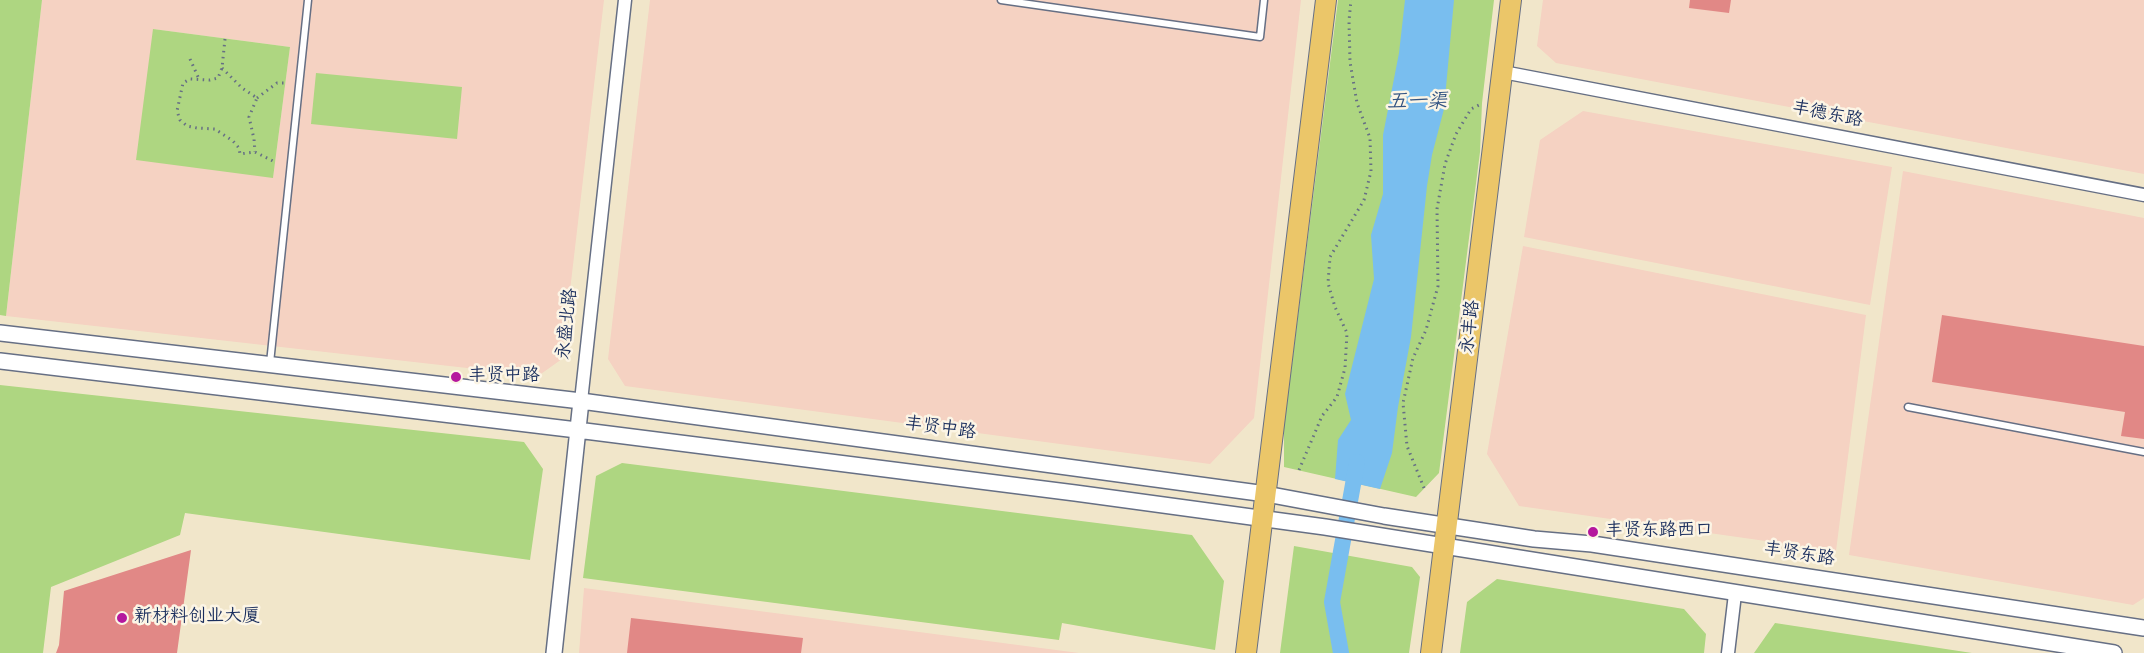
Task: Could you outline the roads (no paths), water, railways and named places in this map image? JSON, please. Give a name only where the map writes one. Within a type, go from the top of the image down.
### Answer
[{"type":"main road","points":[[1246,653],[1326,0]]},
{"type":"main road","name":"永丰路","points":[[1431,653],[1511,0]]},
{"type":"street","name":"永盛北路","points":[[554,653],[625,0]]},
{"type":"street","name":"丰德东路","points":[[1503,72],[2144,195]]},
{"type":"street","name":"丰贤中路","points":[[0,333],[581,401],[1266,494],[1384,516]]},
{"type":"street","points":[[0,361],[577,430],[1325,527],[2114,653]]},
{"type":"street","name":"丰贤东路","points":[[1384,516],[1534,539],[1592,544],[2144,628]]},
{"type":"street","points":[[1728,653],[1735,594]]},
{"type":"lane","points":[[270,364],[308,0]]},
{"type":"lane","points":[[1001,0],[1260,37],[1264,0]]},
{"type":"lane","points":[[1908,407],[2144,452]]},
{"type":"water","name":"五一渠","points":[[1405,0],[1454,0],[1444,109],[1432,155],[1427,186],[1411,337],[1392,453],[1380,489],[1335,479],[1338,440],[1351,420],[1345,394],[1374,279],[1371,235],[1383,194],[1383,135],[1399,53]]},
{"type":"waterway","name":"五一渠","points":[[1341,653],[1332,602],[1357,462]]},
{"type":"place","name":"丰贤中路","points":[[456,377]]},
{"type":"place","name":"丰贤东路西口","points":[[1593,532]]},
{"type":"place","name":"新材料创业大厦","points":[[122,618]]}]
